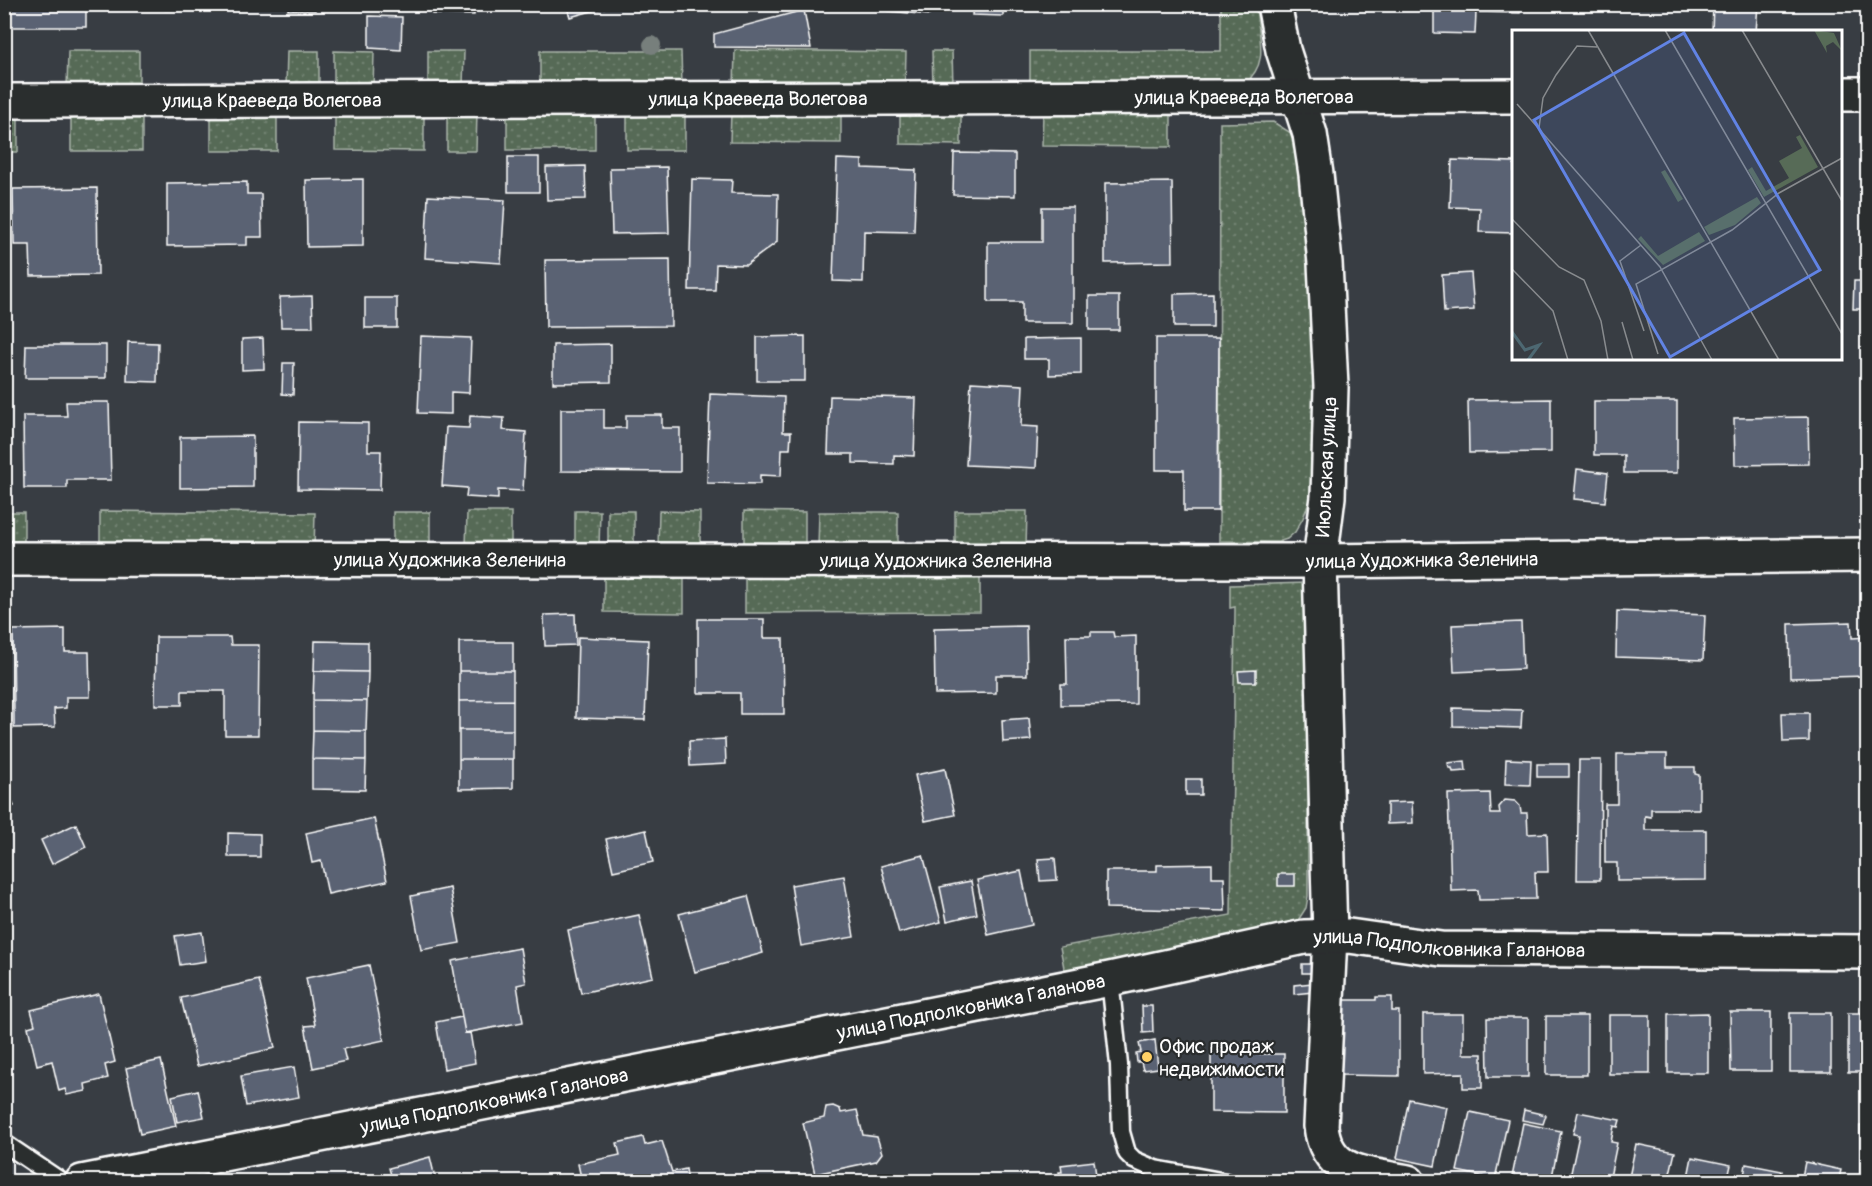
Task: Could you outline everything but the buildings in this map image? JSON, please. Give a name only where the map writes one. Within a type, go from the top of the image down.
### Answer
[{"type":"street","name":"Июльская улица","points":[[1274,4],[1283,50],[1310,134],[1325,263],[1329,342],[1330,446],[1320,561],[1330,936],[1322,1126],[1324,1144],[1328,1153],[1344,1166],[1408,1182]]},
{"type":"street","points":[[1842,94],[1868,94]]},
{"type":"street","name":"улица Краеведа Волегова","points":[[4,101],[1512,96]]},
{"type":"street","name":"улица Художника Зеленина","points":[[4,559],[1320,561],[1868,555]]},
{"type":"street","name":"улица Подполковника Галанова","points":[[82,1182],[1110,979],[1305,937],[1349,936],[1441,948],[1868,952]]},
{"type":"lane","points":[[1110,979],[1119,1065],[1121,1132],[1126,1153],[1134,1161],[1155,1169],[1226,1182]]},
{"type":"lane","points":[[4,1143],[62,1182]]},
{"type":"green space","points":[[1221,4],[1256,5],[1260,57],[1253,75],[1244,84],[1030,87],[1030,51],[1221,51]]},
{"type":"green space","points":[[735,50],[906,52],[905,88],[734,86]]},
{"type":"green space","points":[[68,51],[139,51],[139,89],[67,88]]},
{"type":"green space","points":[[287,51],[319,51],[319,87],[286,87]]},
{"type":"green space","points":[[334,51],[374,52],[373,88],[334,87]]},
{"type":"green space","points":[[428,51],[464,51],[463,86],[428,85]]},
{"type":"green space","points":[[540,51],[681,51],[682,86],[540,86]]},
{"type":"green space","points":[[932,51],[952,51],[953,86],[933,86]]},
{"type":"green space","points":[[447,112],[477,112],[476,151],[447,151]]},
{"type":"green space","points":[[507,112],[595,113],[595,150],[507,150]]},
{"type":"green space","points":[[900,112],[961,113],[961,145],[900,144]]},
{"type":"green space","points":[[335,113],[424,114],[424,151],[335,150]]},
{"type":"green space","points":[[627,113],[685,113],[685,150],[627,150]]},
{"type":"green space","points":[[731,113],[841,113],[841,143],[730,142]]},
{"type":"green space","points":[[1043,113],[1171,114],[1171,147],[1042,146]]},
{"type":"green space","points":[[71,114],[142,114],[142,151],[71,151]]},
{"type":"green space","points":[[211,115],[277,115],[277,151],[211,151]]},
{"type":"green space","points":[[5,117],[18,117],[18,152],[5,152]]},
{"type":"green space","points":[[1273,122],[1291,133],[1301,155],[1315,351],[1314,480],[1303,518],[1295,532],[1287,539],[1278,542],[1219,541],[1220,123]]},
{"type":"green space","points":[[100,511],[315,513],[314,549],[100,547]]},
{"type":"green space","points":[[575,511],[600,511],[599,547],[575,546]]},
{"type":"green space","points":[[608,511],[634,511],[634,547],[608,547]]},
{"type":"green space","points":[[659,511],[700,512],[700,548],[658,547]]},
{"type":"green space","points":[[744,511],[805,512],[805,547],[744,547]]},
{"type":"green space","points":[[955,511],[1027,511],[1026,547],[955,547]]},
{"type":"green space","points":[[5,512],[24,512],[24,545],[5,544]]},
{"type":"green space","points":[[393,512],[430,512],[430,547],[393,547]]},
{"type":"green space","points":[[467,512],[511,512],[511,547],[466,547]]},
{"type":"green space","points":[[819,512],[898,512],[898,548],[818,548]]},
{"type":"green space","points":[[604,573],[684,573],[684,613],[604,612]]},
{"type":"green space","points":[[745,574],[980,574],[980,612],[745,613]]},
{"type":"green space","points":[[1308,583],[1308,896],[1306,908],[1295,925],[1065,973],[1060,947],[1231,915],[1235,607],[1230,608],[1230,585]]},
{"type":"place","name":"Офис продаж недвижимости","points":[[1147,1057]]}]
